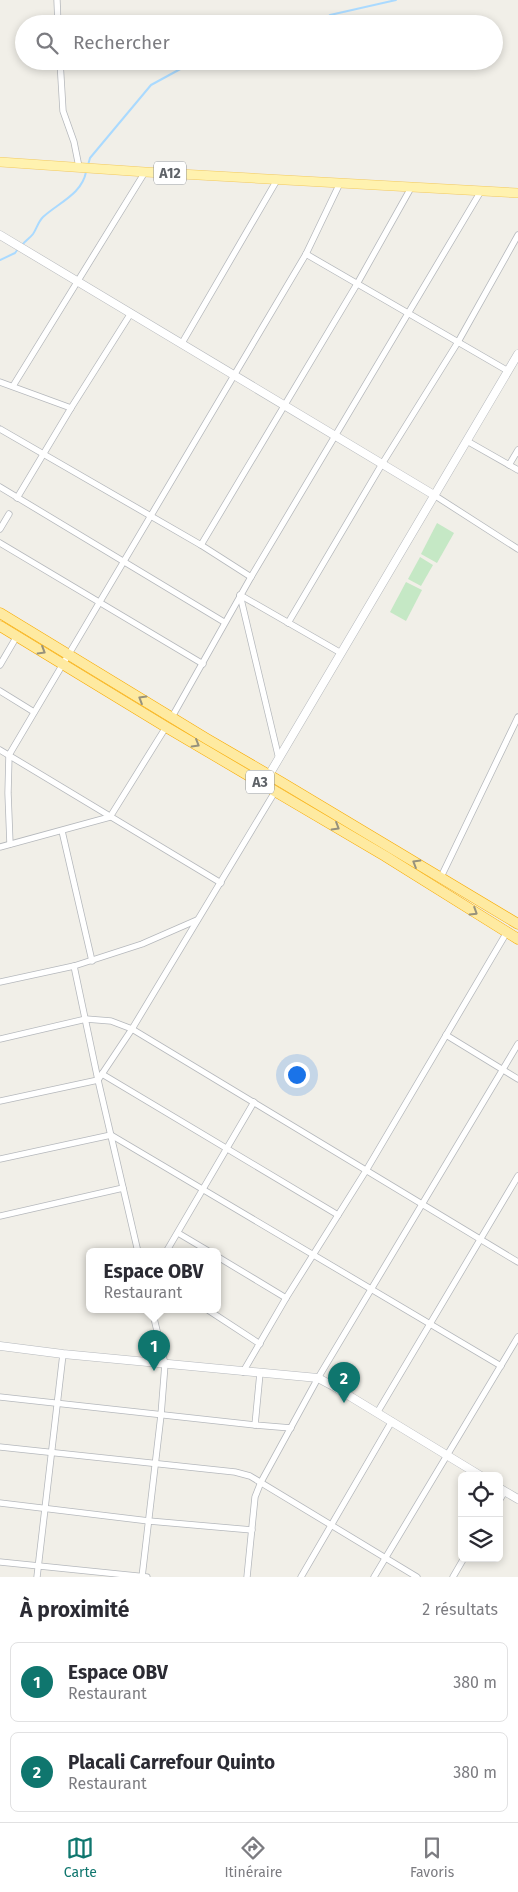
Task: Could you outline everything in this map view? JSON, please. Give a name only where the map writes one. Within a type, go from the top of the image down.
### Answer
[{"type":"highway","name":"A3","points":[[0,613],[166,727],[278,786],[518,924]]},
{"type":"highway","name":"A3","points":[[0,626],[172,717],[269,775],[278,786],[385,856],[518,939]]},
{"type":"main road","name":"A12","points":[[0,162],[518,193]]},
{"type":"street","points":[[57,0],[58,15]]},
{"type":"street","points":[[61,70],[63,111],[74,142],[79,167]]},
{"type":"street","points":[[13,386],[145,172]]},
{"type":"street","points":[[182,343],[278,180]]},
{"type":"street","points":[[10,844],[9,755],[306,254],[340,182]]},
{"type":"street","points":[[201,545],[357,284],[412,186]]},
{"type":"street","points":[[172,717],[224,622],[481,190]]},
{"type":"street","points":[[0,235],[285,404],[518,549]]},
{"type":"street","points":[[288,623],[382,464],[458,342],[518,235]]},
{"type":"street","points":[[306,254],[508,371]]},
{"type":"street","points":[[17,498],[131,313]]},
{"type":"street","points":[[269,775],[508,371],[516,364],[518,354]]},
{"type":"street","points":[[0,382],[71,408]]},
{"type":"street","points":[[0,429],[201,545],[251,577]]},
{"type":"street","points":[[467,441],[518,470]]},
{"type":"street","points":[[509,465],[518,450]]},
{"type":"street","points":[[0,487],[224,622]]},
{"type":"street","points":[[0,529],[9,514]]},
{"type":"street","points":[[0,543],[202,664]]},
{"type":"street","points":[[240,595],[341,653]]},
{"type":"street","points":[[240,595],[279,759]]},
{"type":"street","points":[[0,665],[17,636]]},
{"type":"street","points":[[0,692],[34,712]]},
{"type":"street","points":[[441,878],[518,718]]},
{"type":"street","points":[[0,847],[110,817],[166,727]]},
{"type":"street","points":[[0,750],[221,883]]},
{"type":"street","points":[[0,1101],[98,1080],[132,1029],[278,786]]},
{"type":"street","points":[[0,794],[8,793]]},
{"type":"street","points":[[62,830],[92,960]]},
{"type":"street","points":[[0,982],[74,966],[142,944],[197,920]]},
{"type":"street","points":[[243,1372],[313,1254],[367,1170],[507,932]]},
{"type":"street","points":[[74,966],[137,1248]]},
{"type":"street","points":[[0,1039],[86,1019],[111,1021],[132,1029],[518,1262]]},
{"type":"street","points":[[446,1035],[518,1079]]},
{"type":"street","points":[[247,1577],[256,1497],[261,1482],[318,1378],[518,1044]]},
{"type":"street","points":[[102,1074],[338,1215]]},
{"type":"street","points":[[169,1248],[254,1102]]},
{"type":"street","points":[[0,1159],[111,1135],[500,1366]]},
{"type":"street","points":[[376,1413],[518,1176]]},
{"type":"street","points":[[0,1216],[123,1188]]},
{"type":"street","points":[[178,1233],[203,1248]]},
{"type":"street","points":[[221,1259],[286,1298]]},
{"type":"street","points":[[142,1577],[162,1414],[165,1364],[153,1313]]},
{"type":"street","points":[[213,1313],[260,1344]]},
{"type":"street","points":[[374,1577],[518,1337]]},
{"type":"street","points":[[0,1346],[63,1354],[318,1378],[475,1472]]},
{"type":"street","points":[[512,1347],[518,1351]]},
{"type":"street","points":[[37,1577],[63,1354]]},
{"type":"street","points":[[255,1425],[260,1373]]},
{"type":"street","points":[[0,1397],[292,1428]]},
{"type":"street","points":[[302,1577],[392,1422]]},
{"type":"street","points":[[0,1447],[235,1472],[250,1476],[417,1577]]},
{"type":"street","points":[[503,1490],[518,1499]]},
{"type":"street","points":[[0,1503],[149,1521],[252,1530]]},
{"type":"street","points":[[0,1562],[147,1577]]},
{"type":"street","points":[[453,1577],[462,1562]]},
{"type":"green space","points":[[437,523],[454,533],[437,563],[421,554]]},
{"type":"green space","points":[[420,557],[433,565],[421,586],[408,579]]},
{"type":"green space","points":[[406,582],[422,590],[406,621],[390,612]]},
{"type":"waterway","points":[[330,15],[396,0]]},
{"type":"waterway","points":[[88,165],[90,158],[151,85],[178,70]]},
{"type":"waterway","points":[[22,245],[33,234],[43,217],[75,192],[84,180],[86,172]]},
{"type":"waterway","points":[[0,260],[15,253],[18,249]]},
{"type":"place","name":"Espace OBV","points":[[154,1371]]},
{"type":"place","name":"Placali Carrefour Quinto","points":[[344,1403]]}]
